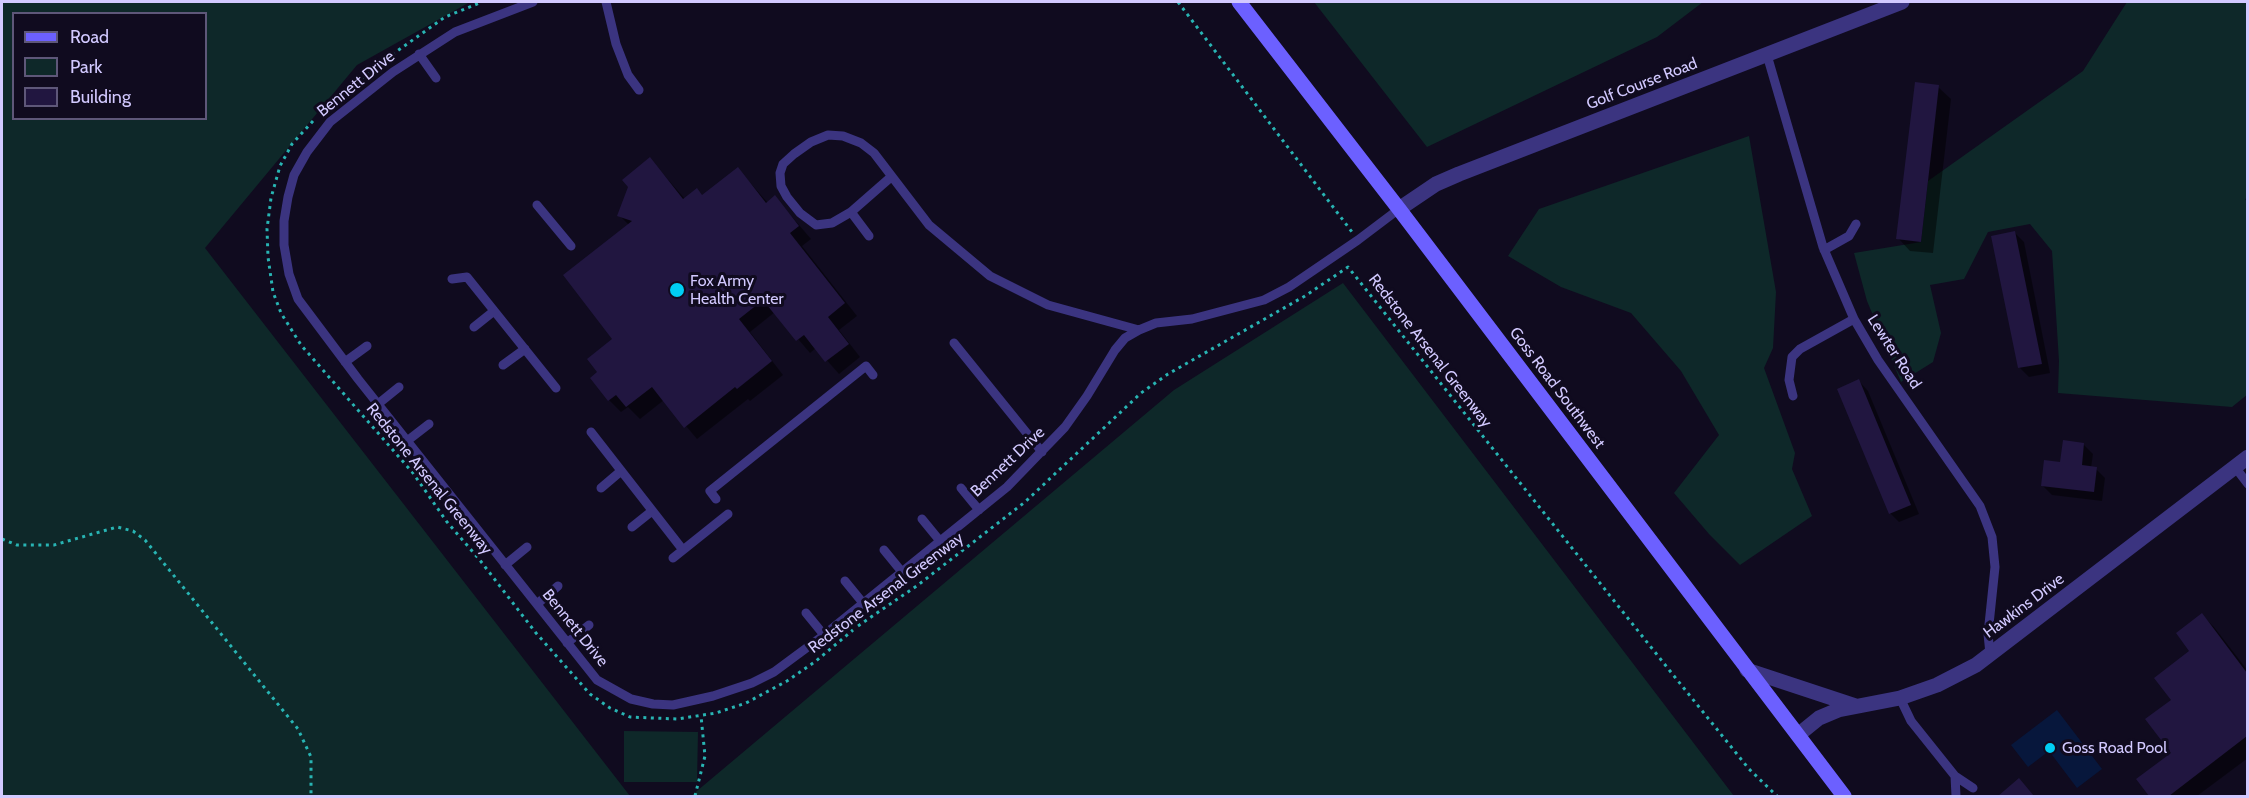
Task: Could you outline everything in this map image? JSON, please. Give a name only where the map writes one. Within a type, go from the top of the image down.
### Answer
[{"type":"street","name":"Goss Road Southwest","points":[[1239,2],[1399,209],[1844,796]]},
{"type":"street","name":"Golf Course Road","points":[[1399,209],[1436,184],[1459,174],[1902,2]]},
{"type":"street","name":"Hawkins Drive","points":[[1798,735],[1819,718],[1856,705],[1900,698],[1937,685],[1976,665],[2247,457]]},
{"type":"street","points":[[1747,670],[1856,705]]},
{"type":"lane","name":"Bennett Drive","points":[[533,2],[455,32],[418,54],[330,122],[307,152],[294,175],[284,221],[284,245],[289,274],[298,299],[345,362],[597,680],[631,699],[653,704],[673,705],[713,696],[752,683],[774,672],[824,635],[1007,487],[1065,427],[1125,338],[1156,323],[1192,319],[1264,300],[1289,287],[1399,209]]},
{"type":"lane","points":[[606,2],[616,44],[628,75],[639,90]]},
{"type":"lane","points":[[418,54],[436,78]]},
{"type":"lane","name":"Lewter Road","points":[[1767,55],[1798,168],[1824,250],[1854,319],[1878,360],[1980,506],[1992,537],[1995,567],[1988,634],[1990,654]]},
{"type":"lane","points":[[891,177],[851,212],[832,223],[816,225],[800,213],[784,191],[781,186],[780,173],[783,164],[811,142],[828,135],[843,136],[861,143],[874,153],[929,225],[990,276],[1048,305],[1139,330]]},
{"type":"lane","points":[[537,205],[571,246]]},
{"type":"lane","points":[[851,212],[868,236]]},
{"type":"lane","points":[[1824,250],[1849,236],[1856,224]]},
{"type":"lane","points":[[452,279],[467,277],[556,388]]},
{"type":"lane","points":[[474,327],[494,311]]},
{"type":"lane","points":[[1793,396],[1789,380],[1792,357],[1800,349],[1854,319]]},
{"type":"lane","points":[[954,343],[1042,452]]},
{"type":"lane","points":[[345,362],[367,346]]},
{"type":"lane","points":[[503,365],[525,349]]},
{"type":"lane","points":[[716,500],[710,491],[827,397],[866,366],[873,375]]},
{"type":"lane","points":[[378,404],[399,387]]},
{"type":"lane","points":[[827,397],[834,406]]},
{"type":"lane","points":[[407,441],[429,424]]},
{"type":"lane","points":[[788,429],[795,437]]},
{"type":"lane","points":[[591,432],[682,550]]},
{"type":"lane","points":[[749,460],[756,468]]},
{"type":"lane","points":[[2235,467],[2247,484]]},
{"type":"lane","points":[[601,488],[621,471]]},
{"type":"lane","points":[[962,488],[979,510]]},
{"type":"lane","points":[[632,527],[651,511]]},
{"type":"lane","points":[[673,558],[728,514]]},
{"type":"lane","points":[[922,519],[940,541]]},
{"type":"lane","points":[[505,565],[527,547]]},
{"type":"lane","points":[[884,550],[902,572]]},
{"type":"lane","points":[[845,581],[863,603]]},
{"type":"lane","points":[[537,604],[558,586]]},
{"type":"lane","points":[[806,613],[824,635]]},
{"type":"lane","points":[[567,643],[589,625]]},
{"type":"lane","points":[[1900,698],[1911,721],[1955,776],[1973,788]]},
{"type":"lane","points":[[1955,776],[1956,796]]},
{"type":"path","points":[[343,94],[363,75],[435,23],[454,12],[482,2]]},
{"type":"path","points":[[1178,2],[1358,240]]},
{"type":"path","name":"Redstone Arsenal Greenway","points":[[316,118],[292,144],[280,166],[271,198],[267,229],[273,292],[281,313],[301,345],[413,472],[430,500],[536,633],[590,694],[610,708],[630,717],[677,719],[700,716],[746,703],[771,691],[803,671],[858,626],[918,585],[1025,502],[1141,393],[1168,374],[1305,296],[1348,267],[1749,769],[1778,796]]},
{"type":"path","points":[[2,539],[17,546],[54,545],[117,527],[132,531],[145,540],[298,729],[311,757],[311,796]]},
{"type":"path","points":[[695,796],[705,756],[700,716]]},
{"type":"green space","points":[[2,2],[470,2],[357,65],[205,248],[630,796],[2,796]]},
{"type":"green space","points":[[1314,2],[1703,2],[1657,37],[1427,147]]},
{"type":"green space","points":[[2127,2],[2247,2],[2248,198],[2245,199],[2248,203],[2248,394],[2232,407],[2058,393],[2059,361],[2052,251],[2030,224],[1988,232],[1964,279],[1930,285],[1941,333],[1933,362],[1901,382],[1867,301],[1854,253],[1921,242],[1928,181],[2083,71]]},
{"type":"green space","points":[[1749,136],[1776,292],[1773,348],[1764,368],[1795,453],[1792,469],[1812,516],[1740,565],[1709,534],[1674,493],[1719,435],[1681,371],[1631,313],[1561,287],[1508,256],[1539,209]]},
{"type":"green space","points":[[1343,283],[1734,796],[691,796],[1174,390]]},
{"type":"green space","points":[[624,731],[698,732],[697,782],[624,782]]},
{"type":"water","name":"Goss Road Pool","points":[[2057,710],[2102,769],[2077,788],[2049,751],[2028,767],[2011,745]]},
{"type":"building","points":[[1915,82],[1939,85],[1921,242],[1896,239]]},
{"type":"building","points":[[650,157],[683,199],[697,188],[702,195],[738,167],[766,203],[775,195],[799,226],[790,233],[845,303],[828,317],[849,344],[825,362],[804,335],[796,341],[763,300],[739,319],[772,361],[684,428],[652,387],[626,407],[616,395],[608,401],[590,378],[597,372],[587,359],[612,339],[563,275],[632,221],[617,216],[628,187],[622,180]]},
{"type":"building","points":[[2015,231],[2042,364],[2018,368],[1991,236]]},
{"type":"building","points":[[1859,379],[1911,505],[1889,514],[1837,389]]},
{"type":"building","points":[[2063,440],[2084,443],[2082,465],[2097,467],[2094,492],[2041,486],[2044,460],[2060,462]]},
{"type":"building","points":[[2202,613],[2247,673],[2247,736],[2169,796],[2149,796],[2136,779],[2171,753],[2145,719],[2171,700],[2154,678],[2189,651],[2176,633]]},
{"type":"building","points":[[2019,778],[2034,796],[1998,796]]},
{"type":"place","name":"Fox Army Health Center","points":[[677,290]]},
{"type":"place","name":"Goss Road Pool","points":[[2050,748]]}]
